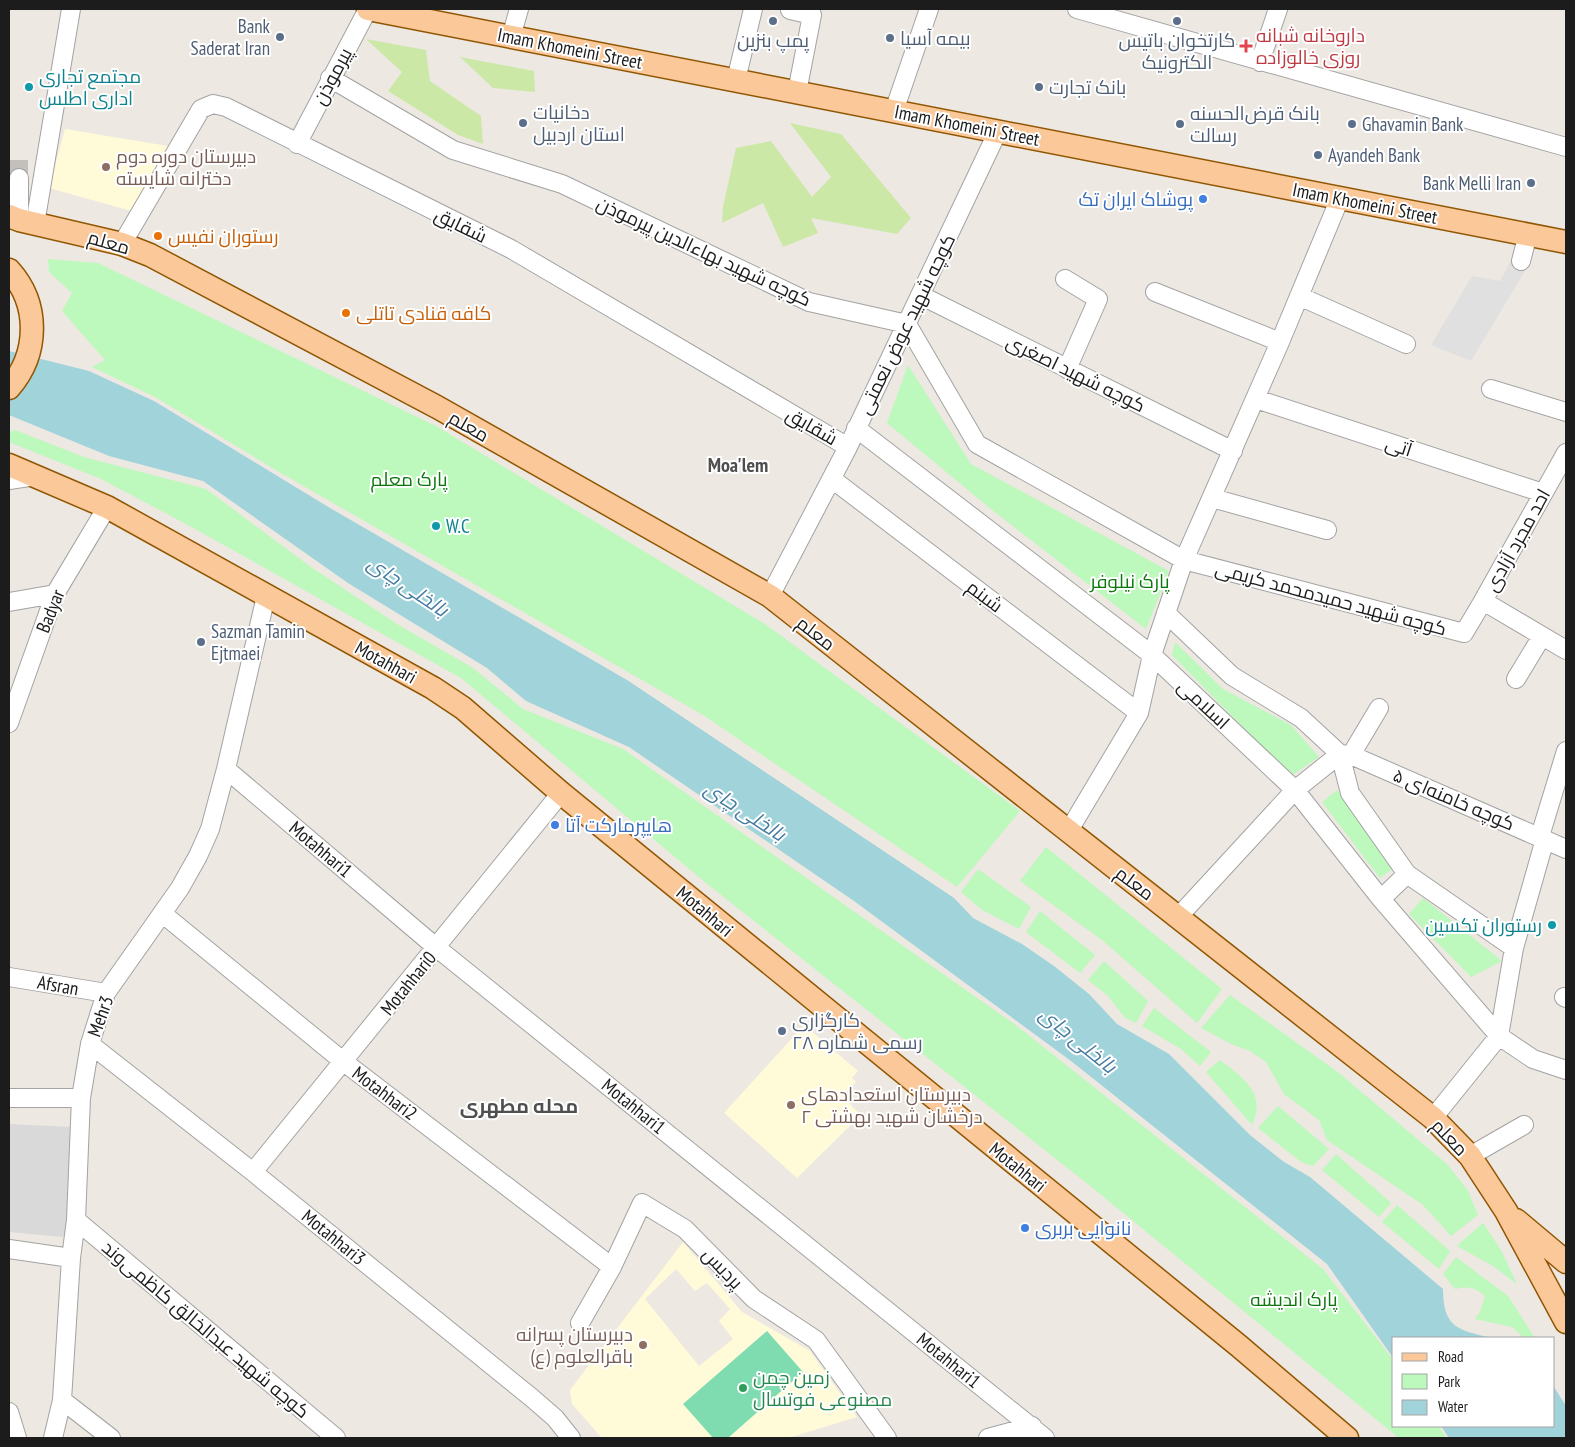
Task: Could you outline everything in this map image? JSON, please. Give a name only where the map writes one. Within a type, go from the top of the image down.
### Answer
[{"type":"main road","name":"Imam Khomeini Street","points":[[368,9],[1566,242]]},
{"type":"main road","name":"معلم","points":[[18,220],[122,244],[150,255],[437,407],[770,596],[1068,832],[1179,916],[1432,1118],[1470,1156],[1506,1211]]},
{"type":"main road","points":[[9,270],[27,298],[32,325],[32,338],[27,359],[9,388]]},
{"type":"main road","name":"Motahhari","points":[[9,465],[107,506],[434,688],[463,708],[561,793],[1239,1346],[1347,1438]]},
{"type":"main road","points":[[1506,1211],[1566,1262]]},
{"type":"main road","points":[[1506,1211],[1566,1322]]},
{"type":"street","points":[[18,220],[71,9]]},
{"type":"street","name":"پیرموذن","points":[[297,144],[330,78],[368,9]]},
{"type":"street","points":[[511,37],[519,9]]},
{"type":"street","points":[[736,80],[753,9]]},
{"type":"street","points":[[894,111],[929,9]]},
{"type":"street","points":[[1076,9],[1566,147]]},
{"type":"street","points":[[1260,62],[1278,9]]},
{"type":"street","points":[[790,10],[812,15],[797,92]]},
{"type":"street","name":"کوچه شهید بهاءالدین پیرموذن","points":[[330,78],[453,150],[562,184],[809,302],[907,324]]},
{"type":"street","name":"شقایق","points":[[122,244],[201,108],[213,104],[226,107],[511,249],[848,447]]},
{"type":"street","name":"کوچه شهید عوض نعمتی","points":[[770,596],[848,447],[998,132]]},
{"type":"street","points":[[18,220],[19,178]]},
{"type":"street","points":[[1068,832],[1138,713],[1152,654],[1184,560],[1256,398],[1340,198]]},
{"type":"street","points":[[1521,261],[1528,234]]},
{"type":"street","points":[[1066,280],[1098,299],[1067,369]]},
{"type":"street","points":[[1154,292],[1280,342]]},
{"type":"street","name":"کوچه شهید اصغری","points":[[920,295],[1233,451]]},
{"type":"street","points":[[1299,296],[1406,344]]},
{"type":"street","points":[[907,324],[977,444],[1184,560]]},
{"type":"street","points":[[1491,389],[1566,412]]},
{"type":"street","name":"آتی","points":[[1256,398],[1543,493]]},
{"type":"street","name":"اسلامی","points":[[856,428],[1152,654],[1295,790],[1381,899],[1499,1036],[1532,1059],[1566,1070]]},
{"type":"street","name":"احد مجرد آزادی","points":[[1482,601],[1566,453]]},
{"type":"street","points":[[9,480],[36,476]]},
{"type":"street","name":"شبنم","points":[[832,479],[1138,713]]},
{"type":"street","points":[[1212,498],[1327,530]]},
{"type":"street","name":"Badyar","points":[[9,723],[55,594],[107,506]]},
{"type":"street","name":"کوچه شهید حمیدمحمد کریمی","points":[[1184,560],[1464,633],[1482,601]]},
{"type":"street","points":[[9,602],[55,594]]},
{"type":"street","name":"Mehr3","points":[[53,1438],[62,1400],[71,1258],[76,1220],[81,1098],[90,1044],[106,993],[163,914],[198,856],[210,828],[226,769],[266,596]]},
{"type":"street","points":[[1482,601],[1566,650]]},
{"type":"street","points":[[1166,613],[1232,676],[1301,718],[1346,755],[1350,793],[1407,874],[1514,948]]},
{"type":"street","points":[[1516,679],[1542,636]]},
{"type":"street","points":[[1179,916],[1295,790],[1346,755],[1378,708]]},
{"type":"street","points":[[1432,1118],[1499,1036],[1514,948],[1566,751]]},
{"type":"street","name":"کوچه خامنه‌ای ۵","points":[[1346,755],[1542,837],[1566,849]]},
{"type":"street","name":"Motahhari1","points":[[226,769],[437,948],[1038,1432]]},
{"type":"street","name":"Motahhari0","points":[[253,1172],[437,948],[561,793]]},
{"type":"street","points":[[1381,899],[1407,874]]},
{"type":"street","name":"Motahhari2","points":[[163,914],[344,1062],[612,1267]]},
{"type":"street","name":"Afsran","points":[[9,977],[106,993]]},
{"type":"street","name":"Motahhari3","points":[[90,1044],[253,1172],[532,1398],[556,1418],[571,1438]]},
{"type":"street","points":[[9,1098],[81,1098]]},
{"type":"street","points":[[1470,1156],[1524,1126]]},
{"type":"street","name":"پردیس","points":[[580,1323],[612,1267],[642,1202],[685,1229],[754,1299],[816,1340],[887,1438]]},
{"type":"street","name":"کوچه شهید عبدالخالق کاظمی‌وند","points":[[76,1220],[336,1438]]},
{"type":"street","points":[[9,1249],[71,1258]]},
{"type":"street","points":[[62,1400],[111,1438]]},
{"type":"street","points":[[9,1412],[18,1438]]},
{"type":"street","points":[[988,1438],[1038,1432]]},
{"type":"shaded area","name":"دبیرستان دوره دوم دخترانه شایسته","points":[[65,129],[168,146],[135,212],[49,188]]},
{"type":"shaded area","points":[[1512,258],[1529,264],[1471,361],[1431,345],[1472,276],[1500,281]]},
{"type":"shaded area","name":"دبیرستان استعدادهای درخشان شهید بهشتی ۲","points":[[804,1025],[858,1071],[852,1078],[856,1082],[842,1096],[861,1115],[797,1178],[724,1113]]},
{"type":"shaded area","points":[[9,1124],[71,1127],[68,1233],[63,1237],[9,1232]]},
{"type":"shaded area","name":"دبیرستان پسرانه باقرالعلوم (ع)","points":[[683,1242],[742,1312],[810,1351],[857,1417],[788,1438],[602,1438],[572,1404],[570,1390]],"holes":[[[676,1269],[695,1291],[707,1283],[730,1309],[719,1321],[733,1339],[699,1366],[645,1299]]]},
{"type":"green space","points":[[366,39],[426,50],[430,81],[481,116],[483,144],[458,135],[388,91],[402,72]]},
{"type":"green space","points":[[460,57],[534,71],[535,92],[493,88]]},
{"type":"green space","points":[[790,123],[841,134],[911,218],[897,234],[811,218],[818,233],[783,247],[763,203],[722,223],[723,207],[736,148],[771,141],[812,197],[831,177]]},
{"type":"green space","name":"پارک معلم","points":[[48,259],[98,263],[436,426],[765,624],[1020,811],[957,887],[703,715],[279,472],[155,397],[92,367],[105,360],[62,311],[72,293],[49,272]]},
{"type":"green space","name":"پارک نیلوفر","points":[[908,365],[971,464],[1169,571],[1146,629],[992,510],[887,423]]},
{"type":"green space","name":"پارک اندیشه","points":[[15,430],[84,457],[206,489],[311,567],[397,624],[473,668],[523,709],[623,749],[1017,1026],[1323,1269],[1392,1358],[1392,1427],[1440,1427],[1446,1438],[1399,1438],[1089,1185],[706,883],[461,678],[188,525],[101,479],[9,442],[9,432]]},
{"type":"green space","name":"پارک نیلوفر","points":[[1175,642],[1223,689],[1291,725],[1319,757],[1291,776],[1172,655]]},
{"type":"green space","points":[[1337,790],[1396,866],[1380,878],[1322,802]]},
{"type":"green space","points":[[1046,847],[1222,989],[1197,1023],[1102,940],[1020,881]]},
{"type":"green space","points":[[978,869],[1031,907],[1019,929],[982,910],[961,892]]},
{"type":"green space","points":[[1423,898],[1502,961],[1471,977],[1409,914]]},
{"type":"green space","points":[[1040,911],[1095,955],[1080,973],[1026,932]]},
{"type":"green space","points":[[1104,961],[1148,1001],[1136,1023],[1125,1018],[1108,996],[1088,980]]},
{"type":"green space","points":[[1230,995],[1339,1073],[1448,1165],[1468,1191],[1478,1215],[1451,1236],[1423,1205],[1327,1140],[1319,1120],[1284,1094],[1266,1062],[1250,1051],[1231,1044],[1201,1028]]},
{"type":"green space","points":[[1154,1008],[1211,1052],[1200,1066],[1181,1049],[1142,1026]]},
{"type":"green space","points":[[1220,1060],[1244,1080],[1255,1095],[1257,1104],[1256,1114],[1252,1125],[1206,1072]]},
{"type":"green space","points":[[1278,1106],[1329,1149],[1313,1166],[1301,1162],[1258,1128]]},
{"type":"green space","points":[[1336,1154],[1391,1203],[1379,1217],[1322,1170]]},
{"type":"green space","points":[[1397,1205],[1450,1251],[1439,1269],[1382,1222]]},
{"type":"green space","points":[[1483,1223],[1501,1250],[1517,1284],[1493,1266],[1457,1246]]},
{"type":"green space","points":[[1456,1257],[1508,1296],[1534,1337],[1523,1337],[1512,1327],[1475,1319],[1480,1312],[1485,1296],[1471,1288],[1455,1289],[1443,1274]]},
{"type":"green space","name":"زمین چمن مصنوعی فوتسال","points":[[767,1331],[803,1372],[728,1438],[713,1438],[683,1404]]},
{"type":"water","name":"بالخلی چای","points":[[9,351],[89,371],[154,401],[330,508],[627,680],[954,898],[973,918],[1022,944],[1054,966],[1089,994],[1117,1024],[1169,1054],[1250,1135],[1284,1162],[1310,1177],[1443,1289],[1446,1312],[1455,1325],[1470,1332],[1488,1337],[1392,1337],[1392,1356],[1327,1264],[1071,1061],[854,901],[629,747],[526,701],[487,668],[348,583],[203,481],[109,456],[9,415]]},
{"type":"water","points":[[1555,1389],[1566,1406],[1566,1438],[1449,1438],[1442,1427],[1555,1427]]},
{"type":"tunnel","points":[[19,155],[19,178]]},
{"type":"place","name":"پمپ بنزین","points":[[773,21]]},
{"type":"place","name":"کارتخوان باتیس الکترونیک","points":[[1177,21]]},
{"type":"place","name":"Bank Saderat Iran","points":[[280,37]]},
{"type":"place","name":"بیمه آسیا","points":[[890,38]]},
{"type":"place","name":"داروخانه شبانه روزی خالوزاده","points":[[1246,46]]},
{"type":"place","name":"مجتمع تجاری اداری اطلس","points":[[29,87]]},
{"type":"place","name":"بانک تجارت","points":[[1039,87]]},
{"type":"place","name":"دخانیات استان اردبیل","points":[[523,123]]},
{"type":"place","name":"بانک قرض‌الحسنه رسالت","points":[[1180,124]]},
{"type":"place","name":"Ghavamin Bank","points":[[1352,124]]},
{"type":"place","name":"Ayandeh Bank","points":[[1318,155]]},
{"type":"place","name":"دبیرستان دوره دوم دخترانه شایسته","points":[[106,167]]},
{"type":"place","name":"Bank Melli Iran","points":[[1531,183]]},
{"type":"place","name":"پوشاک ایران تک","points":[[1203,199]]},
{"type":"place","name":"رستوران نفیس","points":[[158,236]]},
{"type":"place","name":"کافه قنادی تاتلی","points":[[346,313]]},
{"type":"place","name":"W.C","points":[[436,526]]},
{"type":"place","name":"Sazman Tamin Ejtmaei","points":[[201,642]]},
{"type":"place","name":"هایپرمارکت آتا","points":[[555,825]]},
{"type":"place","name":"رستوران تکسین","points":[[1552,925]]},
{"type":"place","name":"کارگزاری رسمی شماره ۲۸","points":[[782,1031]]},
{"type":"place","name":"دبیرستان استعدادهای درخشان شهید بهشتی ۲","points":[[791,1105]]},
{"type":"place","name":"نانوایی بربری","points":[[1025,1228]]},
{"type":"place","name":"دبیرستان پسرانه باقرالعلوم (ع)","points":[[643,1345]]},
{"type":"place","name":"زمین چمن مصنوعی فوتسال","points":[[743,1388]]},
{"type":"district","name":"Moa'lem","points":[[738,465]]},
{"type":"district","name":"محله مطهری","points":[[519,1106]]}]
